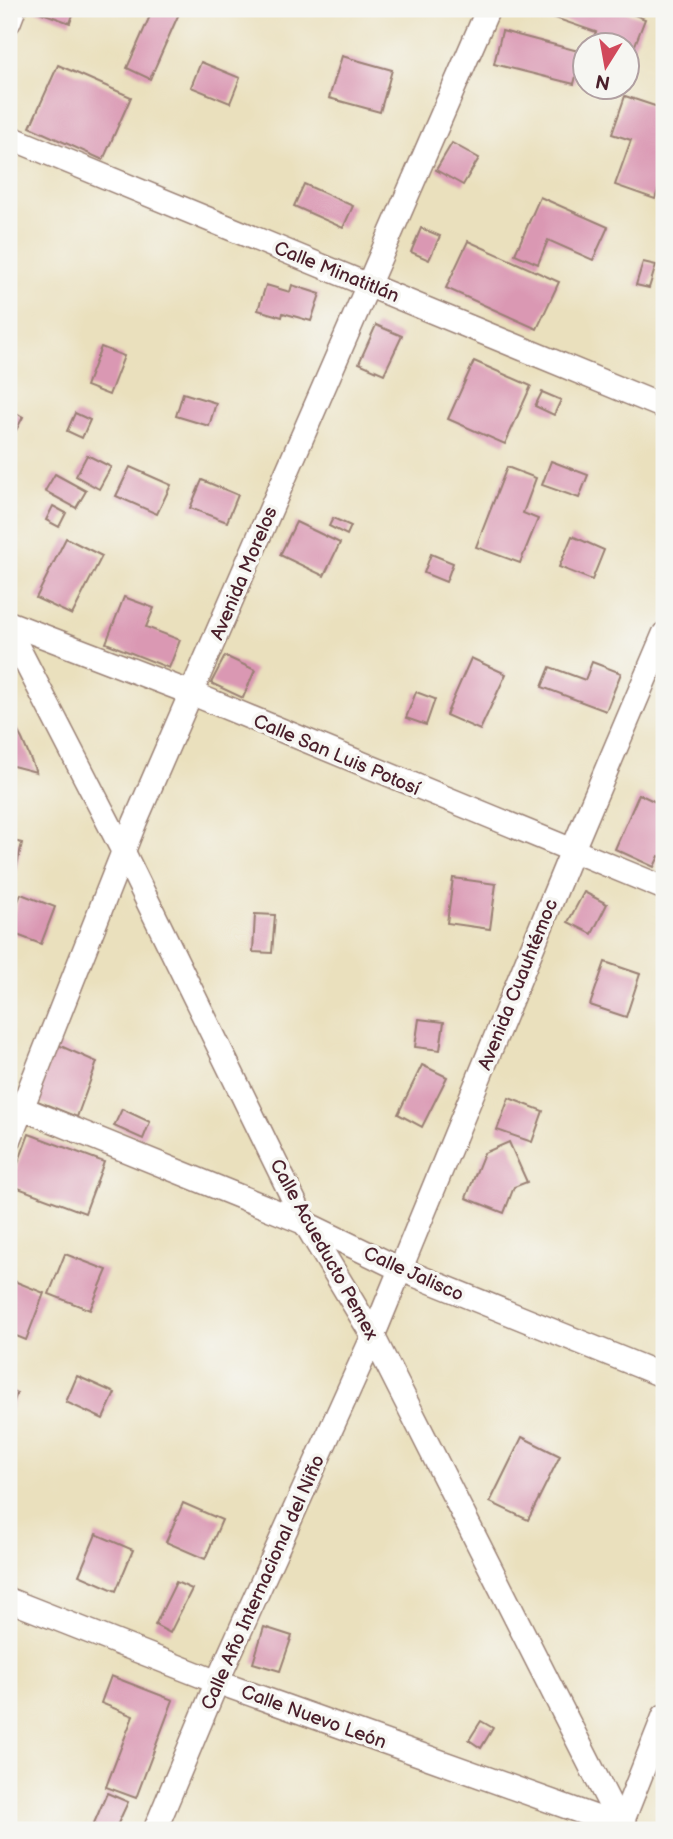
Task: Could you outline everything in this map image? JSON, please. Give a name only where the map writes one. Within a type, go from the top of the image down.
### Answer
[{"type":"street","points":[[9,22],[14,9]]},
{"type":"street","name":"Avenida Morelos","points":[[9,1141],[16,1105],[123,850],[488,9]]},
{"type":"street","name":"Calle Minatitlán","points":[[9,137],[664,407]]},
{"type":"street","name":"Calle San Luis Potosí","points":[[9,623],[191,693],[664,888]]},
{"type":"street","name":"Calle Acueducto Pemex","points":[[9,631],[123,850],[305,1223],[373,1336],[624,1829]]},
{"type":"street","name":"Avenida Cuauhtémoc","points":[[373,1336],[664,634]]},
{"type":"street","name":"Calle Jalisco","points":[[16,1105],[305,1223],[400,1269],[664,1376]]},
{"type":"street","name":"Calle Año Internacional del Niño","points":[[155,1830],[217,1682],[373,1336]]},
{"type":"street","name":"Calle Nuevo León","points":[[9,1600],[217,1682],[624,1829]]},
{"type":"street","points":[[624,1829],[664,1716]]},
{"type":"building","points":[[31,9],[75,9],[70,23]]},
{"type":"building","points":[[153,9],[181,9],[150,79],[127,68]]},
{"type":"building","points":[[555,9],[619,9],[645,19],[640,32],[596,32],[552,17]]},
{"type":"building","points":[[502,31],[572,49],[572,84],[494,64]]},
{"type":"building","points":[[342,56],[392,70],[380,112],[329,98]]},
{"type":"building","points":[[201,62],[240,78],[230,103],[191,87]]},
{"type":"building","points":[[58,65],[131,97],[103,160],[30,127]]},
{"type":"building","points":[[623,102],[642,102],[664,109],[664,172],[655,199],[615,185],[631,140],[612,134]]},
{"type":"building","points":[[452,143],[479,158],[463,185],[436,170]]},
{"type":"building","points":[[304,184],[353,206],[343,228],[294,206]]},
{"type":"building","points":[[540,197],[608,227],[593,260],[548,240],[538,264],[515,254]]},
{"type":"building","points":[[421,228],[440,236],[429,260],[411,252]]},
{"type":"building","points":[[468,241],[559,282],[537,329],[446,288]]},
{"type":"building","points":[[643,262],[656,265],[649,288],[636,285]]},
{"type":"building","points":[[266,285],[290,292],[292,285],[320,294],[311,321],[283,313],[282,317],[258,310]]},
{"type":"building","points":[[376,325],[402,336],[384,374],[359,363]]},
{"type":"building","points":[[101,347],[124,356],[109,395],[86,386]]},
{"type":"building","points":[[474,361],[531,386],[505,444],[448,419]]},
{"type":"building","points":[[542,392],[561,400],[554,415],[535,406]]},
{"type":"building","points":[[183,393],[216,403],[209,426],[176,416]]},
{"type":"building","points":[[9,409],[23,417],[9,444]]},
{"type":"building","points":[[75,413],[90,420],[82,438],[67,431]]},
{"type":"building","points":[[87,455],[111,467],[99,489],[76,476]]},
{"type":"building","points":[[551,461],[588,475],[579,498],[542,485]]},
{"type":"building","points":[[130,467],[171,485],[157,514],[116,496]]},
{"type":"building","points":[[507,467],[536,478],[523,513],[538,519],[520,563],[476,547]]},
{"type":"building","points":[[55,474],[86,491],[76,508],[45,491]]},
{"type":"building","points":[[202,480],[238,495],[227,522],[190,508]]},
{"type":"building","points":[[53,506],[66,513],[59,527],[46,520]]},
{"type":"building","points":[[333,518],[351,526],[347,535],[329,526]]},
{"type":"building","points":[[296,522],[340,543],[324,576],[280,555]]},
{"type":"building","points":[[572,536],[604,550],[592,580],[559,567]]},
{"type":"building","points":[[66,538],[102,556],[72,615],[36,598]]},
{"type":"building","points":[[431,554],[453,563],[446,582],[424,573]]},
{"type":"building","points":[[124,597],[154,608],[146,627],[180,640],[169,668],[106,643]]},
{"type":"building","points":[[225,656],[255,670],[243,698],[211,683]]},
{"type":"building","points":[[471,658],[506,674],[480,730],[446,715]]},
{"type":"building","points":[[592,662],[621,673],[606,711],[542,687],[550,667],[585,680]]},
{"type":"building","points":[[416,692],[435,699],[426,725],[406,718]]},
{"type":"building","points":[[9,716],[22,739],[36,772],[9,765]]},
{"type":"building","points":[[639,794],[664,806],[664,858],[659,856],[654,867],[615,849]]},
{"type":"building","points":[[9,840],[22,843],[12,887],[9,886]]},
{"type":"building","points":[[453,878],[496,884],[490,929],[447,923]]},
{"type":"building","points":[[584,892],[607,904],[592,934],[568,922]]},
{"type":"building","points":[[21,894],[55,907],[41,944],[9,932],[9,924]]},
{"type":"building","points":[[255,914],[275,915],[272,953],[253,952]]},
{"type":"building","points":[[605,962],[640,974],[626,1017],[590,1005]]},
{"type":"building","points":[[419,1019],[444,1022],[440,1050],[415,1047]]},
{"type":"building","points":[[56,1044],[97,1062],[77,1117],[35,1100]]},
{"type":"building","points":[[422,1065],[447,1077],[422,1127],[398,1114]]},
{"type":"building","points":[[509,1098],[543,1111],[532,1142],[497,1130]]},
{"type":"building","points":[[122,1109],[150,1122],[143,1139],[114,1126]]},
{"type":"building","points":[[29,1134],[104,1162],[85,1213],[10,1185]]},
{"type":"building","points":[[509,1142],[527,1182],[514,1187],[504,1213],[466,1198],[484,1153]]},
{"type":"building","points":[[65,1254],[107,1270],[90,1310],[49,1294]]},
{"type":"building","points":[[9,1279],[44,1293],[26,1340],[9,1333]]},
{"type":"building","points":[[77,1376],[115,1393],[103,1419],[66,1402]]},
{"type":"building","points":[[9,1390],[17,1393],[9,1414]]},
{"type":"building","points":[[522,1437],[560,1456],[528,1520],[490,1502]]},
{"type":"building","points":[[183,1503],[222,1520],[205,1559],[166,1542]]},
{"type":"building","points":[[96,1534],[133,1550],[116,1591],[79,1575]]},
{"type":"building","points":[[176,1582],[192,1589],[170,1633],[155,1625]]},
{"type":"building","points":[[264,1627],[292,1636],[280,1671],[253,1663]]},
{"type":"building","points":[[111,1676],[173,1700],[136,1798],[106,1787],[133,1716],[101,1703]]},
{"type":"building","points":[[481,1721],[493,1728],[481,1748],[469,1740]]},
{"type":"building","points":[[107,1793],[128,1802],[115,1830],[91,1830]]}]
